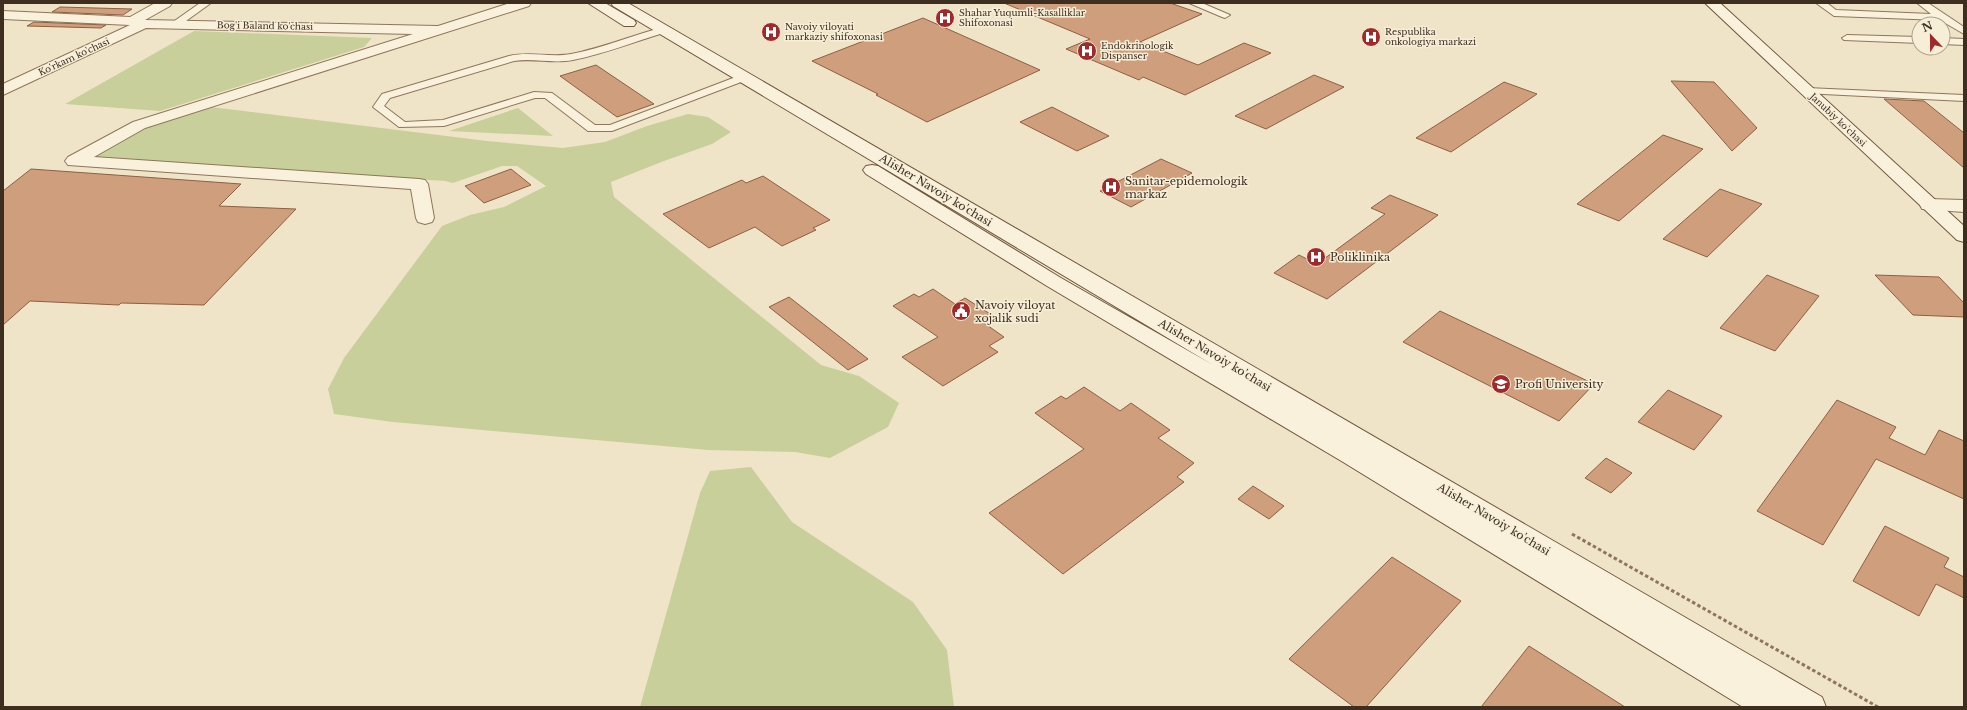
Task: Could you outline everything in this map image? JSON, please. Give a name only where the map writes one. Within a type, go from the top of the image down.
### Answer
[{"type":"main road","name":"Ko'rkam ko'chasi","points":[[3,90],[138,22],[165,3]]},
{"type":"main road","name":"Bog'i Baland ko'chasi","points":[[3,15],[176,24],[439,30],[524,3]]},
{"type":"main road","name":"Alisher Navoiy ko'chasi","points":[[595,3],[656,32]]},
{"type":"main road","name":"Alisher Navoiy ko'chasi","points":[[618,3],[656,32],[736,81],[1811,707]]},
{"type":"main road","name":"Janubiy ko'chasi","points":[[1712,3],[1964,236]]},
{"type":"main road","name":"Janubiy ko'chasi","points":[[1730,3],[1960,209]]},
{"type":"main road","points":[[425,218],[419,184],[74,161],[139,125],[439,30]]},
{"type":"main road","name":"Alisher Navoiy ko'chasi","points":[[736,81],[860,162],[1054,282],[1345,452],[1770,707]]},
{"type":"main road","points":[[1929,204],[1960,209]]},
{"type":"lane","points":[[176,24],[206,3]]},
{"type":"lane","points":[[1194,3],[1225,15]]},
{"type":"lane","points":[[1821,3],[1834,13],[1915,16]]},
{"type":"lane","points":[[1922,3],[1941,16]]},
{"type":"lane","points":[[1951,23],[1964,31]]},
{"type":"lane","points":[[656,32],[572,57],[555,59],[527,56],[513,58],[386,96],[378,107],[403,125],[444,123],[534,95],[548,95],[592,129],[612,128],[736,81]]},
{"type":"lane","points":[[1847,38],[1911,40]]},
{"type":"lane","points":[[1951,41],[1964,42]]},
{"type":"lane","points":[[1807,91],[1964,98]]},
{"type":"green space","points":[[194,31],[372,38],[364,47],[160,111],[65,104]]},
{"type":"green space","points":[[211,107],[487,141],[563,148],[605,142],[647,126],[688,114],[708,117],[731,132],[712,144],[611,182],[614,197],[821,365],[859,376],[899,403],[888,427],[830,458],[795,452],[708,450],[393,422],[334,414],[328,389],[344,358],[442,226],[470,215],[504,207],[546,186],[517,166],[502,166],[453,183],[445,181],[102,159],[93,156],[147,127]]},
{"type":"green space","points":[[518,108],[553,136],[449,131]]},
{"type":"green space","points":[[751,467],[792,522],[913,602],[947,650],[954,707],[640,707],[700,493],[710,471]]},
{"type":"building","points":[[1004,3],[1170,3],[1202,14],[1140,42],[1198,65],[1244,43],[1271,53],[1185,95],[1143,77],[1139,80],[1066,49],[1090,39]]},
{"type":"building","points":[[60,7],[132,9],[123,15],[52,12]]},
{"type":"building","points":[[923,18],[1040,70],[927,122],[876,95],[878,94],[812,61]]},
{"type":"building","points":[[34,22],[106,25],[101,28],[27,26]]},
{"type":"building","points":[[596,65],[654,104],[617,117],[560,76]]},
{"type":"building","points":[[1314,75],[1344,87],[1266,129],[1235,116]]},
{"type":"building","points":[[1671,81],[1714,82],[1757,128],[1732,151]]},
{"type":"building","points":[[1504,82],[1537,94],[1451,152],[1416,138]]},
{"type":"building","points":[[1884,99],[1924,101],[1964,133],[1964,168]]},
{"type":"building","points":[[1052,107],[1109,136],[1077,151],[1020,122]]},
{"type":"building","points":[[1663,135],[1703,149],[1619,221],[1577,204]]},
{"type":"building","points":[[1161,159],[1192,173],[1131,207],[1100,191]]},
{"type":"building","points":[[31,169],[241,184],[219,206],[296,209],[204,305],[121,303],[119,305],[30,301],[3,325],[3,191]]},
{"type":"building","points":[[511,169],[531,185],[484,203],[465,186]]},
{"type":"building","points":[[763,176],[830,220],[813,228],[816,230],[782,246],[755,227],[709,248],[663,214],[742,180],[746,183]]},
{"type":"building","points":[[1720,189],[1762,204],[1707,257],[1663,239]]},
{"type":"building","points":[[1390,195],[1438,215],[1327,299],[1274,273],[1299,255],[1317,264],[1385,214],[1371,208]]},
{"type":"building","points":[[1767,275],[1819,296],[1775,351],[1720,328]]},
{"type":"building","points":[[1875,275],[1939,277],[1964,303],[1964,317],[1913,315]]},
{"type":"building","points":[[933,289],[955,304],[965,298],[995,317],[984,323],[1004,337],[989,346],[998,352],[943,386],[902,357],[938,337],[893,306],[914,294],[919,297]]},
{"type":"building","points":[[789,297],[868,359],[848,370],[769,307]]},
{"type":"building","points":[[1440,311],[1594,384],[1559,421],[1403,342]]},
{"type":"building","points":[[1084,387],[1120,411],[1131,403],[1170,430],[1158,438],[1194,463],[1177,477],[1184,482],[1063,574],[989,513],[1084,449],[1035,413],[1061,396],[1066,399]]},
{"type":"building","points":[[1668,390],[1722,416],[1694,450],[1638,422]]},
{"type":"building","points":[[1837,400],[1896,427],[1889,438],[1925,455],[1939,430],[1964,441],[1964,499],[1876,459],[1823,545],[1757,511]]},
{"type":"building","points":[[1606,458],[1632,473],[1611,493],[1585,478]]},
{"type":"building","points":[[1253,486],[1284,506],[1269,519],[1238,499]]},
{"type":"building","points":[[1885,526],[1949,558],[1944,567],[1964,577],[1964,598],[1936,584],[1919,616],[1853,581]]},
{"type":"building","points":[[1392,557],[1461,601],[1366,707],[1354,707],[1289,659]]},
{"type":"building","points":[[1529,646],[1625,707],[1481,707]]},
{"type":"place","name":"Shahar Yuqumli-Kasalliklar Shifoxonasi","points":[[945,18]]},
{"type":"place","name":"Navoiy viloyati markaziy shifoxonasi","points":[[771,32]]},
{"type":"place","name":"Respublika onkologiya markazi","points":[[1371,37]]},
{"type":"place","name":"Endokrinologik Dispanser","points":[[1087,51]]},
{"type":"place","name":"Sanitar-epidemologik markaz","points":[[1111,187]]},
{"type":"place","name":"Poliklinika","points":[[1316,257]]},
{"type":"place","name":"Navoiy viloyat xojalik sudi","points":[[961,311]]},
{"type":"place","name":"Profi University","points":[[1501,384]]}]
